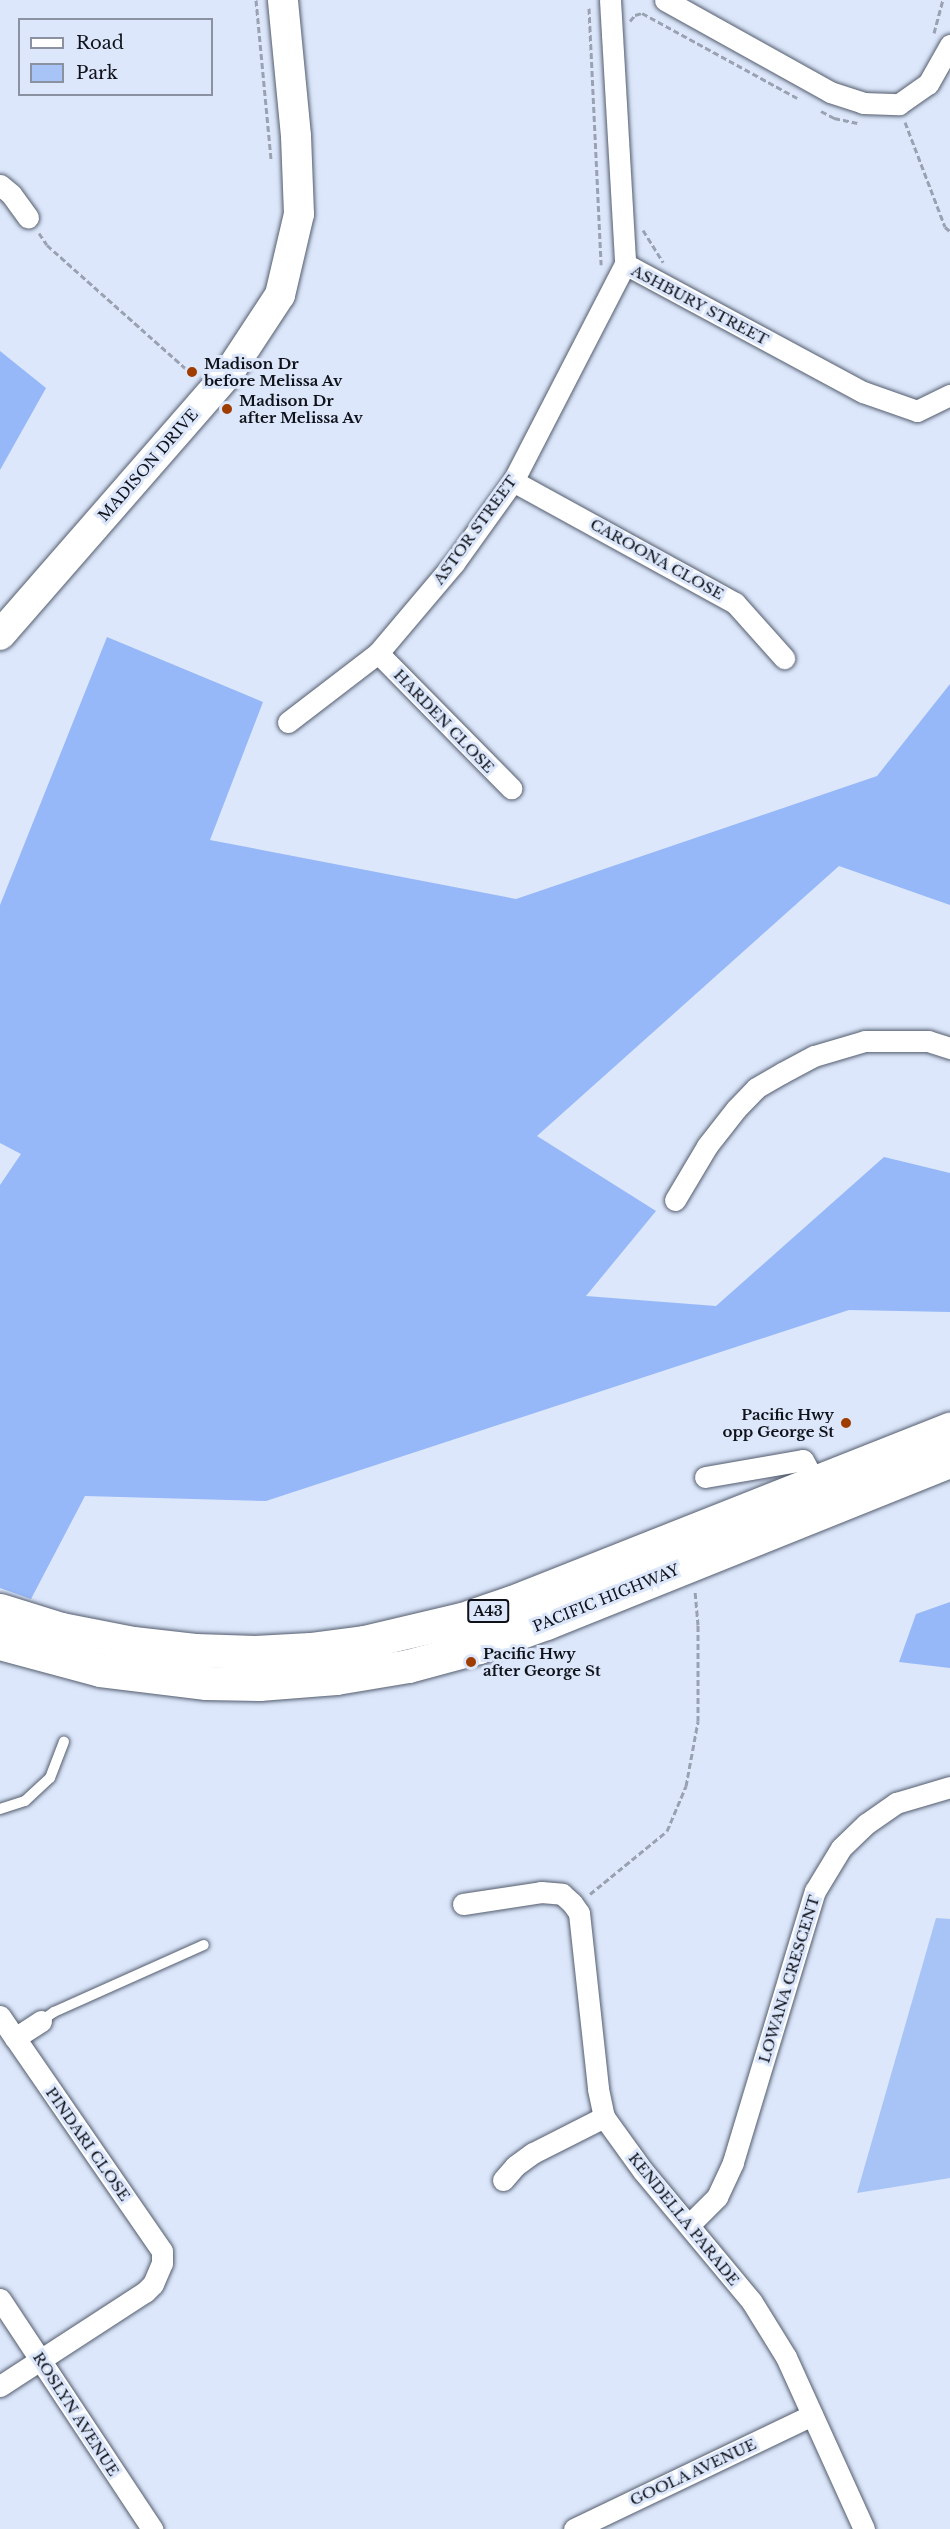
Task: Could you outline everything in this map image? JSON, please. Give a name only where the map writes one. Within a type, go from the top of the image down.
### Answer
[{"type":"highway","name":"PACIFIC HIGHWAY","points":[[0,1610],[61,1629],[133,1643],[195,1650],[288,1650],[364,1642],[419,1631],[512,1602],[950,1429]]},
{"type":"highway","name":"PACIFIC HIGHWAY","points":[[0,1643],[100,1670],[154,1678],[259,1684],[336,1678],[408,1666],[479,1647],[546,1623],[950,1461]]},
{"type":"main road","name":"MADISON DRIVE","points":[[0,634],[230,371],[280,295],[299,214],[296,136],[283,0]]},
{"type":"street","name":"ASHBURY STREET","points":[[610,0],[624,264],[863,393],[917,411],[950,394]]},
{"type":"street","points":[[665,0],[831,92],[863,103],[898,104],[928,84],[942,40]]},
{"type":"street","points":[[0,185],[28,217]]},
{"type":"street","name":"ASTOR STREET","points":[[288,722],[378,653],[454,563],[513,481],[624,264]]},
{"type":"street","name":"CAROONA CLOSE","points":[[513,481],[735,603],[784,658]]},
{"type":"street","name":"HARDEN CLOSE","points":[[378,653],[511,788]]},
{"type":"street","points":[[675,1200],[706,1146],[736,1109],[756,1088],[782,1073],[814,1056],[866,1041],[928,1041],[950,1048]]},
{"type":"street","points":[[705,1477],[803,1460],[815,1483]]},
{"type":"street","name":"LOWANA CRESCENT","points":[[689,2225],[717,2197],[733,2162],[816,1891],[841,1848],[866,1824],[896,1803],[921,1793],[950,1787]]},
{"type":"street","points":[[463,1904],[541,1892],[568,1900]]},
{"type":"street","name":"KENDELLA PARADE","points":[[568,1900],[579,1913],[598,2089],[604,2117],[643,2171],[752,2302],[786,2357],[864,2529]]},
{"type":"street","name":"PINDARI CLOSE","points":[[0,2016],[162,2251],[158,2274],[145,2292],[41,2360]]},
{"type":"street","points":[[15,2038],[41,2021]]},
{"type":"street","points":[[503,2180],[515,2166],[533,2153],[604,2117]]},
{"type":"street","name":"ROSLYN AVENUE","points":[[0,2299],[152,2529]]},
{"type":"street","points":[[0,2386],[41,2360]]},
{"type":"street","name":"GOOLA AVENUE","points":[[574,2529],[812,2415]]},
{"type":"lane","points":[[0,1809],[25,1801],[50,1778],[64,1742]]},
{"type":"lane","points":[[41,2021],[54,2012],[204,1945]]},
{"type":"path","points":[[256,0],[272,169]]},
{"type":"path","points":[[589,0],[601,272]]},
{"type":"path","points":[[942,40],[943,0]]},
{"type":"path","points":[[629,24],[635,15],[642,14],[805,103]]},
{"type":"path","points":[[815,108],[834,118],[862,123]]},
{"type":"path","points":[[896,121],[912,115]]},
{"type":"path","points":[[904,119],[945,227],[950,231]]},
{"type":"path","points":[[640,224],[664,263]]},
{"type":"path","points":[[47,245],[177,362]]},
{"type":"path","points":[[568,1900],[667,1831],[686,1786],[698,1721],[698,1625],[692,1563]]},
{"type":"green space","points":[[936,1918],[950,1919],[950,2178],[857,2193]]},
{"type":"shaded area","points":[[0,351],[46,388],[0,470]]},
{"type":"shaded area","points":[[107,637],[263,702],[210,840],[516,899],[877,776],[950,684],[950,905],[839,866],[537,1136],[656,1211],[586,1296],[716,1306],[884,1157],[950,1173],[950,1312],[849,1310],[266,1501],[85,1496],[31,1599],[0,1588],[0,1185],[21,1154],[0,1143],[0,905]]},
{"type":"shaded area","points":[[950,1602],[950,1668],[899,1662],[916,1614]]},
{"type":"place","name":"Madison Dr before Melissa Av","points":[[192,372]]},
{"type":"place","name":"Madison Dr after Melissa Av","points":[[227,409]]},
{"type":"place","name":"Pacific Hwy opp George St","points":[[846,1423]]},
{"type":"place","name":"Pacific Hwy after George St","points":[[471,1662]]}]
